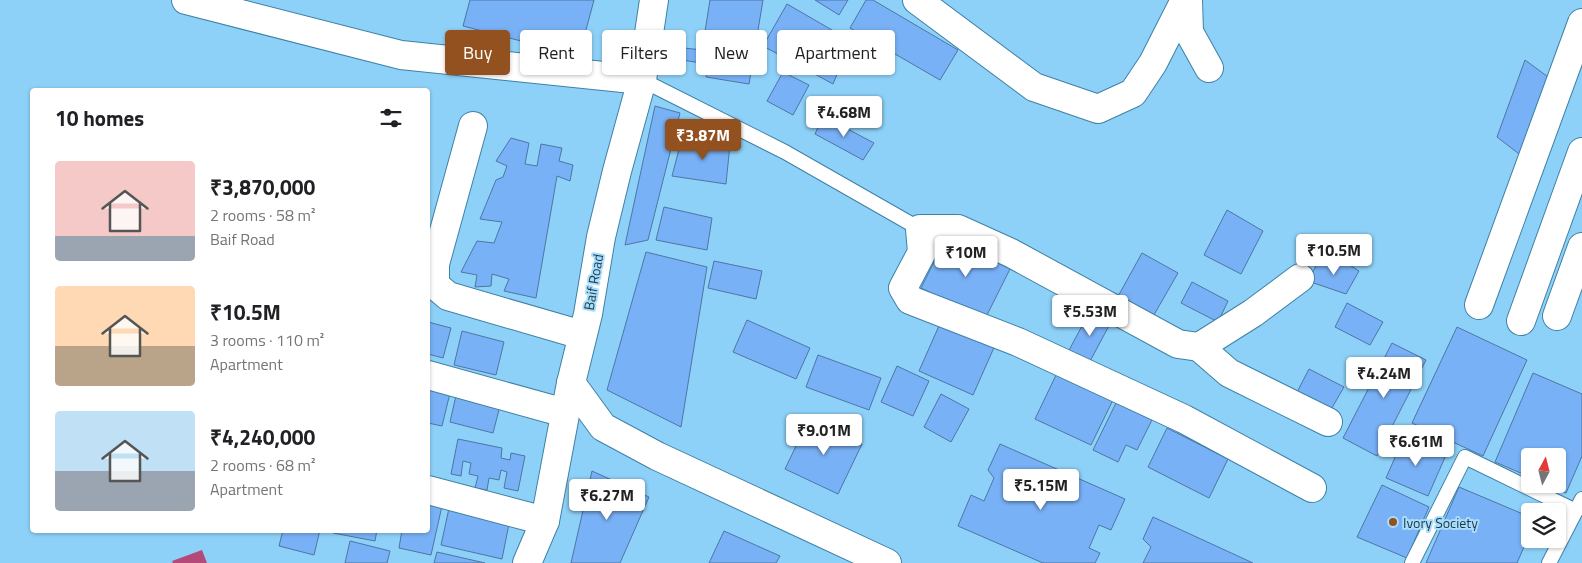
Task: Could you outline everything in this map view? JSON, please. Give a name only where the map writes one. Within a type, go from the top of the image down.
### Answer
[{"type":"street","points":[[186,0],[400,55],[642,80]]},
{"type":"street","name":"Baif Road","points":[[528,563],[545,520],[571,383],[614,180],[642,80],[654,0]]},
{"type":"street","points":[[917,0],[1034,87],[1098,109],[1133,94],[1153,63],[1186,0]]},
{"type":"street","points":[[1186,0],[1189,32],[1209,68]]},
{"type":"street","points":[[1479,305],[1573,76],[1582,23]]},
{"type":"street","points":[[473,126],[435,264],[435,285],[448,296],[582,336]]},
{"type":"street","points":[[1521,321],[1582,152]]},
{"type":"street","points":[[1312,488],[1184,419],[1018,342],[910,300],[903,288],[922,252],[920,229],[958,229],[1011,253],[1178,344],[1199,347],[1230,373],[1328,422]]},
{"type":"street","points":[[1557,316],[1582,248]]},
{"type":"street","points":[[1199,347],[1253,313],[1300,278]]},
{"type":"street","points":[[430,376],[565,413]]},
{"type":"street","points":[[571,383],[603,427],[657,456],[886,563]]},
{"type":"street","points":[[430,491],[545,520]]},
{"type":"lane","points":[[642,80],[785,152],[920,229]]},
{"type":"lane","points":[[1412,563],[1465,456],[1579,505],[1549,563]]},
{"type":"shaded area","points":[[202,550],[207,563],[173,563],[172,561]]},
{"type":"building","points":[[470,0],[594,0],[586,30],[520,30],[520,41],[510,38],[510,30],[478,30],[463,26]]},
{"type":"building","points":[[710,0],[763,0],[758,30],[705,30]]},
{"type":"building","points":[[815,0],[848,0],[839,15]]},
{"type":"building","points":[[866,0],[873,0],[958,50],[940,80],[895,54],[895,30],[853,30],[850,28]]},
{"type":"building","points":[[787,4],[832,30],[777,30],[777,54],[767,48],[767,39]]},
{"type":"building","points":[[686,48],[696,49],[696,62],[686,61]]},
{"type":"building","points":[[1525,60],[1555,82],[1523,157],[1497,137]]},
{"type":"building","points":[[706,75],[750,75],[749,84],[706,77]]},
{"type":"building","points":[[781,75],[789,75],[809,85],[793,115],[767,101]]},
{"type":"building","points":[[816,75],[837,75],[833,84]]},
{"type":"building","points":[[655,106],[680,113],[648,240],[625,245]]},
{"type":"building","points":[[823,116],[874,143],[863,160],[815,134]]},
{"type":"building","points":[[511,138],[529,143],[525,164],[537,166],[541,144],[562,148],[559,161],[573,165],[570,181],[557,176],[536,298],[504,291],[509,279],[492,274],[491,286],[475,287],[477,275],[461,272],[477,241],[494,243],[502,222],[480,219],[496,180],[503,177],[507,166],[496,161]]},
{"type":"building","points":[[682,138],[730,144],[726,184],[672,176]]},
{"type":"building","points":[[664,207],[712,218],[707,250],[656,240]]},
{"type":"building","points":[[1227,210],[1263,231],[1241,274],[1204,255]]},
{"type":"building","points":[[946,238],[1010,269],[985,319],[921,288]]},
{"type":"building","points":[[646,252],[707,267],[681,427],[607,390]]},
{"type":"building","points":[[1142,253],[1178,273],[1151,320],[1116,300]]},
{"type":"building","points":[[1339,258],[1359,271],[1346,294],[1308,281],[1319,260],[1334,268]]},
{"type":"building","points":[[714,261],[762,271],[756,299],[708,288]]},
{"type":"building","points":[[1192,282],[1228,301],[1218,322],[1181,303]]},
{"type":"building","points":[[1347,303],[1383,322],[1370,345],[1335,327]]},
{"type":"building","points":[[1091,309],[1112,320],[1088,365],[1067,354]]},
{"type":"building","points":[[942,319],[996,343],[973,395],[919,371]]},
{"type":"building","points":[[747,320],[810,348],[796,379],[733,352]]},
{"type":"building","points":[[430,323],[451,328],[443,358],[430,355]]},
{"type":"building","points":[[1457,327],[1527,360],[1483,456],[1412,423]]},
{"type":"building","points":[[462,331],[504,342],[496,375],[454,365]]},
{"type":"building","points":[[1392,343],[1426,360],[1377,456],[1343,438]]},
{"type":"building","points":[[818,355],[881,378],[869,410],[806,387]]},
{"type":"building","points":[[897,366],[929,381],[913,416],[881,402]]},
{"type":"building","points":[[1309,369],[1344,387],[1329,413],[1295,396]]},
{"type":"building","points":[[1057,373],[1113,400],[1091,445],[1035,419]]},
{"type":"building","points":[[1533,373],[1582,394],[1582,456],[1566,493],[1566,448],[1521,448],[1521,473],[1495,462]]},
{"type":"building","points":[[430,380],[452,385],[442,426],[430,423]]},
{"type":"building","points":[[457,391],[501,402],[493,433],[450,422]]},
{"type":"building","points":[[941,394],[969,409],[951,442],[924,427]]},
{"type":"building","points":[[1116,403],[1152,420],[1137,450],[1126,445],[1118,462],[1093,450]]},
{"type":"building","points":[[809,419],[862,444],[838,494],[785,469]]},
{"type":"building","points":[[1167,428],[1228,459],[1209,498],[1148,467]]},
{"type":"building","points":[[1404,437],[1446,455],[1428,496],[1386,478]]},
{"type":"building","points":[[458,439],[502,448],[501,458],[510,460],[511,453],[525,456],[518,491],[504,488],[507,472],[501,470],[499,480],[489,478],[487,490],[475,488],[478,476],[469,474],[471,463],[463,461],[461,476],[451,474]]},
{"type":"building","points":[[1000,444],[1125,499],[1111,530],[1099,525],[1089,548],[1100,553],[1095,563],[1043,563],[958,526],[971,495],[984,501],[994,478],[988,470]]},
{"type":"building","points":[[592,471],[649,497],[620,563],[571,563]]},
{"type":"building","name":"Ivory Society","points":[[1382,485],[1429,507],[1407,558],[1357,537]]},
{"type":"building","points":[[1459,487],[1521,513],[1521,548],[1524,548],[1517,563],[1426,563]]},
{"type":"building","points":[[430,494],[444,497],[431,555],[399,548],[402,533],[430,533]]},
{"type":"building","points":[[451,499],[511,514],[502,559],[441,545]]},
{"type":"building","points":[[1153,517],[1253,563],[1143,563],[1151,547],[1143,539]]},
{"type":"building","points":[[724,531],[780,556],[776,563],[709,563]]},
{"type":"building","points":[[282,533],[319,533],[314,555],[279,546]]},
{"type":"building","points":[[333,533],[376,533],[375,541]]},
{"type":"building","points":[[350,541],[390,551],[387,563],[345,563]]},
{"type":"building","points":[[437,552],[485,563],[434,563]]},
{"type":"place","name":"Ivory Society","points":[[1393,522]]}]
